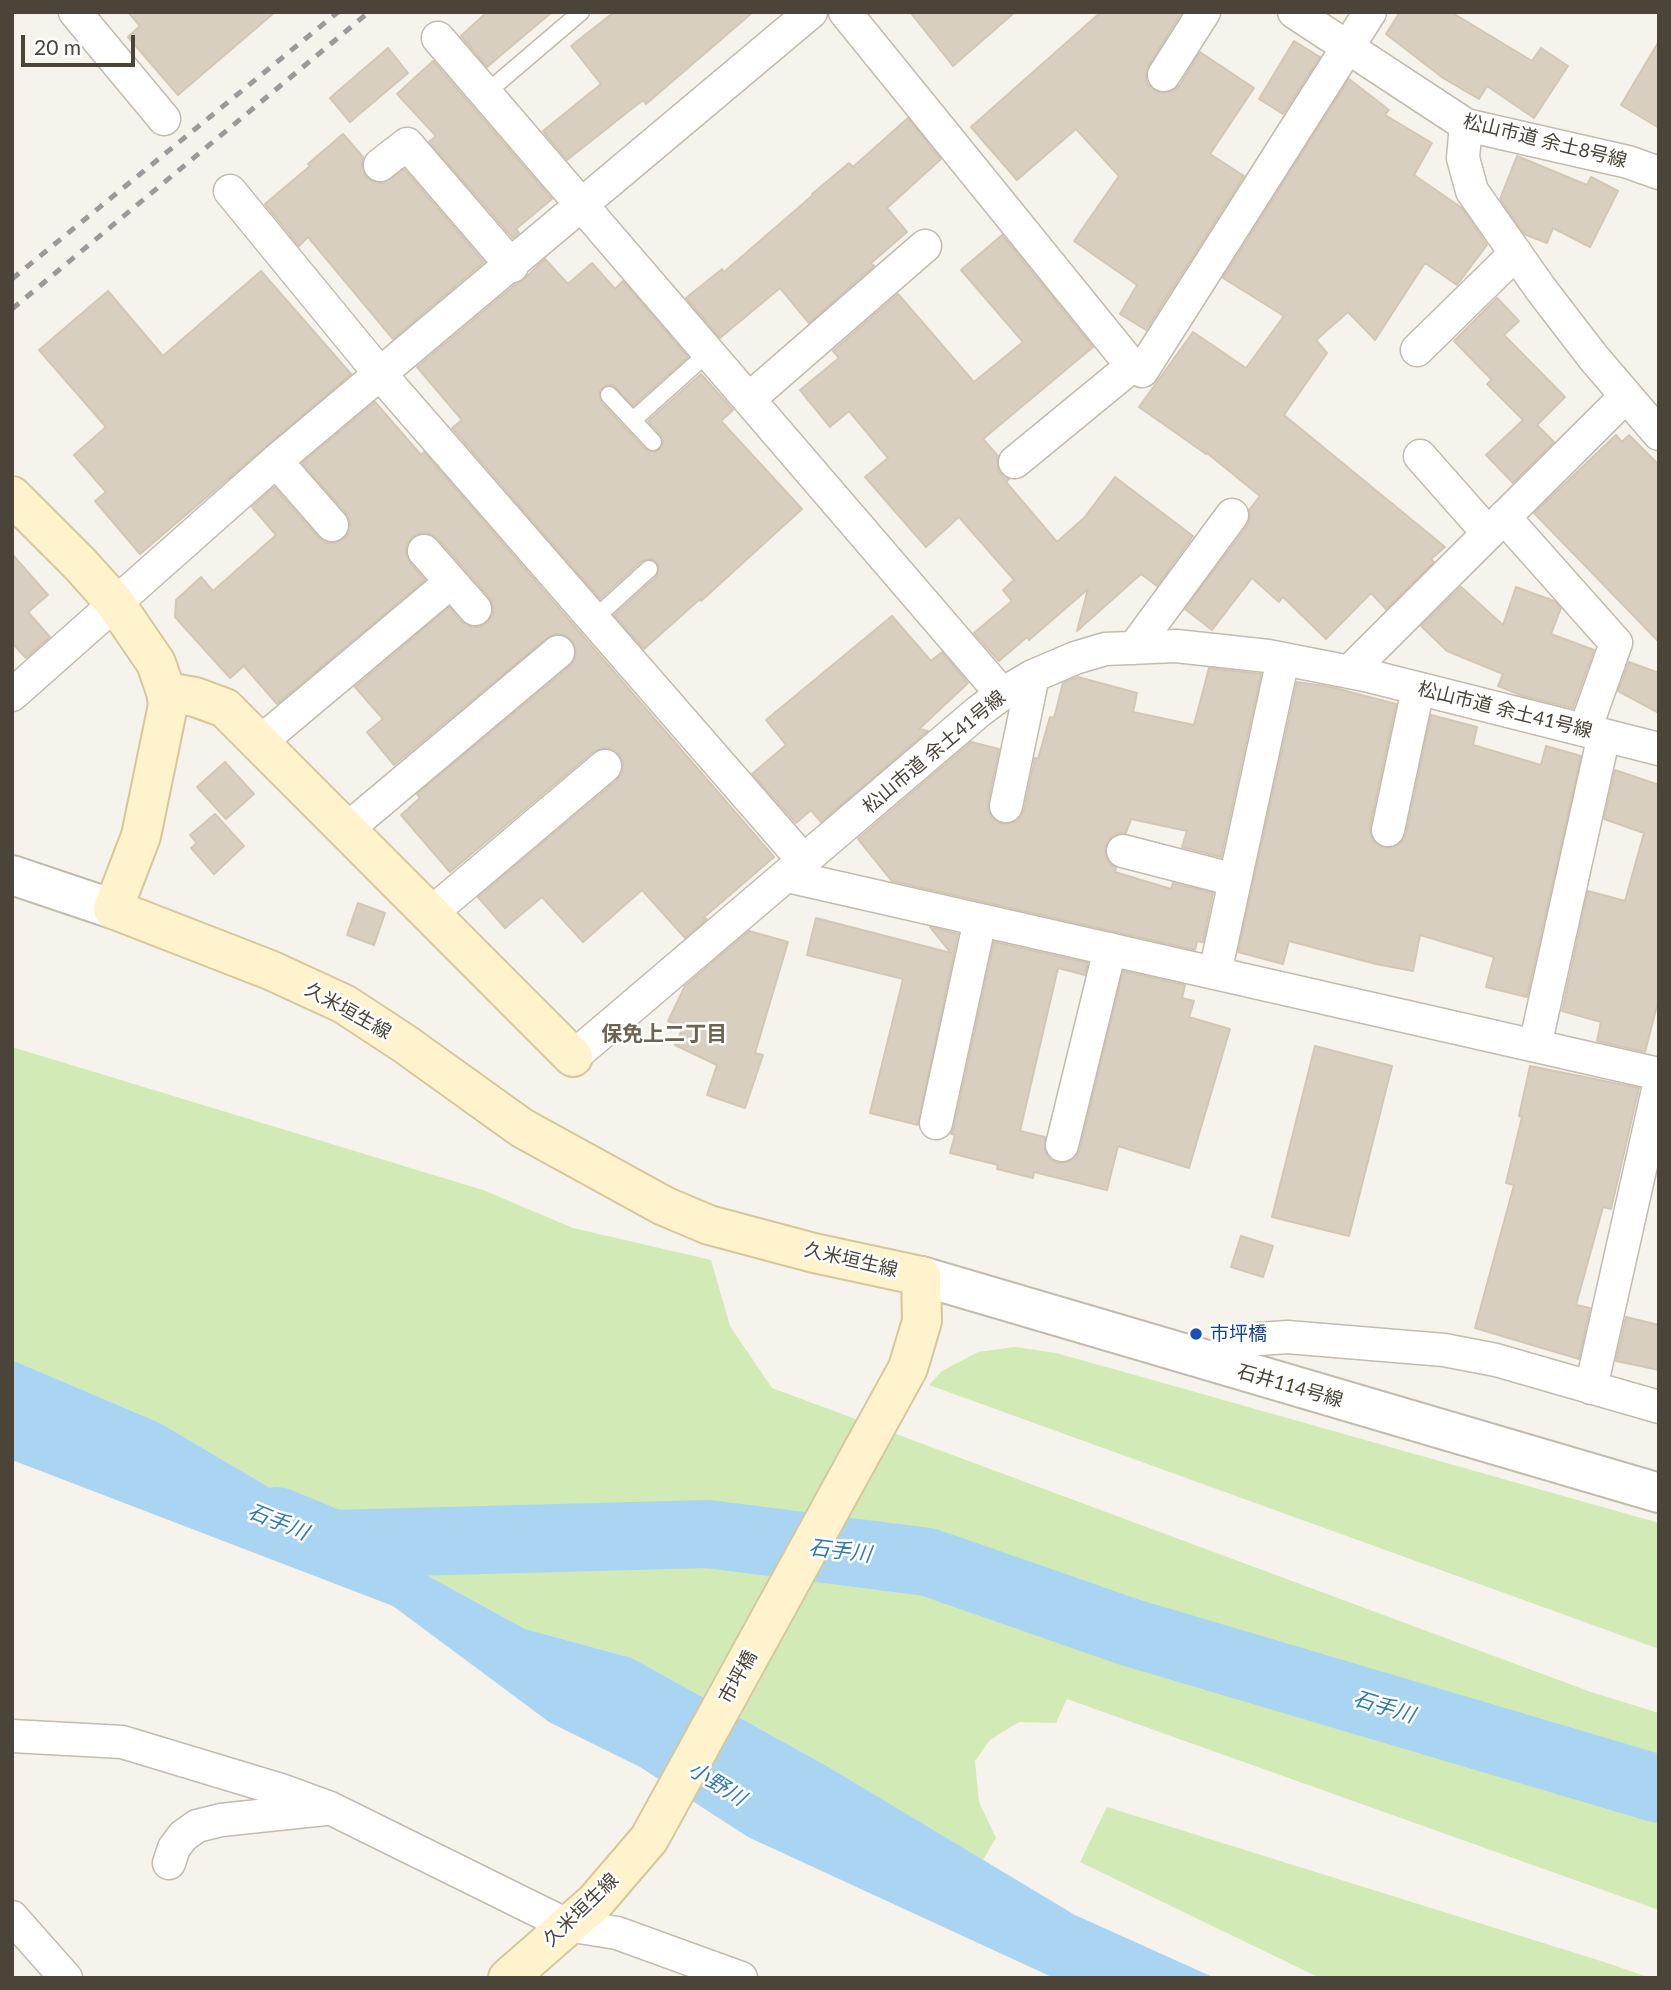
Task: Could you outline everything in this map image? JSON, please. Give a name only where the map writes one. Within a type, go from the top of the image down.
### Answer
[{"type":"main road","points":[[12,496],[115,603],[156,663],[166,692],[168,705],[141,836],[113,909]]},
{"type":"main road","points":[[166,692],[195,697],[225,708],[573,1057]]},
{"type":"main road","name":"久米垣生線","points":[[113,909],[270,970],[344,1004],[522,1128],[664,1206],[709,1225],[814,1253],[921,1276],[922,1321],[908,1368]]},
{"type":"main road","name":"市坪橋","points":[[649,1839],[908,1368]]},
{"type":"main road","name":"久米垣生線","points":[[508,1978],[604,1892],[649,1839]]},
{"type":"street","points":[[75,12],[164,119]]},
{"type":"street","points":[[12,695],[276,461],[512,266],[811,12]]},
{"type":"street","points":[[845,12],[1132,366],[1142,371],[1370,12]]},
{"type":"street","points":[[1164,75],[1204,12]]},
{"type":"street","name":"松山市道 余土8号線","points":[[1294,12],[1466,125],[1628,162],[1659,173]]},
{"type":"street","points":[[438,38],[1002,694]]},
{"type":"street","points":[[1466,125],[1463,158],[1472,191],[1540,288],[1659,434]]},
{"type":"street","points":[[380,165],[407,144],[512,266]]},
{"type":"street","points":[[230,191],[381,375],[594,619],[796,868],[980,920],[1659,1074]]},
{"type":"street","points":[[749,399],[925,246]]},
{"type":"street","points":[[1417,350],[1516,253]]},
{"type":"street","points":[[1015,461],[1132,366]]},
{"type":"street","points":[[1349,672],[1626,396]]},
{"type":"street","points":[[1420,456],[1496,525],[1616,643],[1595,733],[1535,1046]]},
{"type":"street","points":[[276,461],[332,525]]},
{"type":"street","points":[[1134,648],[1232,515]]},
{"type":"street","points":[[425,551],[475,609]]},
{"type":"street","points":[[260,743],[452,582]]},
{"type":"street","name":"松山市道 余土41号線","points":[[573,1057],[978,712],[1002,694],[1033,677],[1075,658],[1105,649],[1176,646],[1283,659],[1349,672],[1659,749]]},
{"type":"street","points":[[346,830],[558,652]]},
{"type":"street","points":[[1215,973],[1283,659]]},
{"type":"street","points":[[1006,806],[1033,677]]},
{"type":"street","points":[[1388,830],[1418,689]]},
{"type":"street","points":[[430,914],[605,766]]},
{"type":"street","points":[[1123,851],[1235,880]]},
{"type":"street","points":[[12,875],[113,909]]},
{"type":"street","points":[[936,1123],[980,920]]},
{"type":"street","points":[[1062,1144],[1110,949]]},
{"type":"street","points":[[1591,1388],[1659,1085]]},
{"type":"street","name":"石井114号線","points":[[921,1276],[1659,1493]]},
{"type":"street","points":[[1215,1364],[1227,1348],[1245,1340],[1287,1337],[1444,1350],[1496,1360],[1659,1407]]},
{"type":"street","points":[[12,1736],[122,1742],[281,1790],[330,1808],[568,1925],[617,1933],[683,1967],[741,1978]]},
{"type":"street","points":[[169,1863],[174,1848],[183,1836],[197,1826],[221,1820],[330,1808]]},
{"type":"street","points":[[12,1917],[66,1978]]},
{"type":"lane","points":[[486,93],[582,12]]},
{"type":"lane","points":[[633,420],[709,352]]},
{"type":"lane","points":[[609,395],[653,442]]},
{"type":"lane","points":[[594,619],[649,569]]},
{"type":"green space","points":[[12,1047],[483,1190],[573,1228],[711,1260],[730,1326],[772,1388],[1591,1692],[1659,1713],[1659,1910],[1067,1699],[1056,1723],[1019,1722],[990,1740],[975,1761],[979,1802],[996,1838],[983,1860],[825,1765],[632,1658],[525,1629],[299,1505],[160,1423],[12,1360]]},
{"type":"green space","points":[[1015,1347],[1056,1353],[1659,1523],[1659,1649],[929,1385],[942,1371],[978,1352]]},
{"type":"green space","points":[[1107,1807],[1651,1978],[1320,1978],[1080,1862]]},
{"type":"water","name":"小野川","points":[[12,1360],[160,1423],[299,1505],[525,1629],[632,1658],[825,1765],[1075,1915],[1215,1978],[1054,1978],[748,1837],[640,1767],[549,1722],[393,1606],[12,1460]]},
{"type":"building","points":[[128,12],[275,12],[178,95],[128,37],[140,26]]},
{"type":"building","points":[[487,12],[552,12],[487,67],[461,36]]},
{"type":"building","points":[[614,12],[753,12],[646,104],[643,100],[567,160],[543,131],[601,84],[571,46]]},
{"type":"building","points":[[910,12],[1015,12],[953,66]]},
{"type":"building","points":[[1101,12],[1182,12],[1148,66],[1147,83],[1155,91],[1173,91],[1180,85],[1200,52],[1254,88],[1210,154],[1244,176],[1146,330],[1120,314],[1137,285],[1074,241],[1119,176],[1076,129],[1017,180],[971,127]]},
{"type":"building","points":[[1400,12],[1451,12],[1532,61],[1541,48],[1568,66],[1534,118],[1487,86],[1479,99],[1443,78],[1386,34]]},
{"type":"building","points":[[1294,41],[1320,57],[1283,114],[1259,99]]},
{"type":"building","points":[[1659,41],[1659,128],[1621,105]]},
{"type":"building","points":[[388,48],[408,73],[350,122],[330,98]]},
{"type":"building","points":[[433,61],[552,199],[516,229],[519,233],[513,238],[429,142],[436,136],[397,94]]},
{"type":"building","points":[[1349,79],[1389,110],[1385,115],[1432,143],[1414,175],[1462,208],[1487,245],[1457,285],[1425,263],[1375,340],[1348,312],[1316,340],[1327,353],[1284,415],[1445,547],[1431,559],[1434,562],[1386,609],[1371,593],[1326,639],[1283,597],[1279,602],[1252,578],[1212,630],[1185,609],[1247,526],[1249,510],[1260,496],[1207,453],[1139,407],[1193,332],[1246,368],[1284,316],[1223,278]]},
{"type":"building","points":[[908,118],[941,159],[887,208],[907,232],[871,263],[874,266],[809,323],[780,288],[720,338],[686,298],[722,269],[724,272],[849,163],[853,167]]},
{"type":"building","points":[[343,134],[363,157],[362,167],[366,177],[383,183],[404,169],[484,262],[393,339],[308,237],[299,246],[265,204]]},
{"type":"building","points":[[1517,156],[1587,185],[1591,177],[1618,191],[1590,247],[1553,228],[1547,243],[1524,234],[1500,199]]},
{"type":"building","points":[[1002,235],[1093,347],[983,439],[998,456],[997,466],[1000,473],[1009,479],[1006,482],[1057,542],[1084,518],[1115,477],[1193,536],[1157,586],[1141,574],[1077,631],[1088,589],[1029,640],[1027,637],[999,661],[974,633],[1012,601],[1003,590],[1014,580],[959,517],[926,547],[865,477],[888,458],[849,411],[830,427],[800,390],[839,358],[833,351],[898,294],[974,382],[1023,342],[961,270]]},
{"type":"building","points":[[545,259],[568,284],[592,263],[615,289],[623,281],[688,357],[633,406],[613,385],[606,385],[599,391],[601,402],[645,449],[656,452],[663,444],[661,435],[648,421],[701,374],[733,410],[721,421],[802,509],[644,649],[614,615],[657,576],[657,563],[652,559],[642,561],[600,599],[452,428],[462,420],[417,367]]},
{"type":"building","points":[[261,271],[351,374],[140,554],[95,501],[106,492],[74,455],[106,427],[39,350],[108,291],[163,356]]},
{"type":"building","points":[[1497,298],[1519,321],[1504,335],[1565,397],[1537,425],[1554,442],[1513,483],[1486,455],[1523,420],[1487,384],[1492,380],[1454,341]]},
{"type":"building","points":[[375,402],[421,455],[424,452],[774,857],[703,918],[707,919],[685,938],[642,890],[583,942],[542,897],[505,928],[478,897],[617,780],[622,773],[623,763],[612,749],[602,748],[593,752],[450,872],[401,815],[420,798],[417,794],[570,666],[575,658],[576,648],[565,635],[555,634],[547,638],[394,765],[367,732],[383,719],[355,687],[449,607],[470,627],[487,623],[493,614],[489,597],[438,539],[421,533],[412,537],[406,546],[406,554],[425,580],[277,704],[244,666],[230,678],[175,617],[176,600],[201,577],[213,591],[276,535],[252,507],[274,487],[319,538],[327,543],[335,543],[345,538],[350,522],[346,513],[302,463]]},
{"type":"building","points":[[1616,435],[1622,442],[1629,435],[1659,465],[1659,642],[1534,513]]},
{"type":"building","points":[[12,554],[48,595],[28,612],[50,637],[26,658],[12,643]]},
{"type":"building","points":[[1461,587],[1503,625],[1516,587],[1554,601],[1561,608],[1551,634],[1594,650],[1573,708],[1523,696],[1498,686],[1503,674],[1447,651],[1421,626]]},
{"type":"building","points":[[892,616],[931,661],[942,652],[968,683],[919,729],[928,731],[821,822],[811,810],[796,823],[752,774],[786,745],[766,720]]},
{"type":"building","points":[[1629,662],[1659,673],[1659,713],[1618,691]]},
{"type":"building","points":[[1209,668],[1261,674],[1221,857],[1182,847],[1187,831],[1131,819],[1126,833],[1110,838],[1105,847],[1106,857],[1116,868],[1115,872],[1171,889],[1173,883],[1213,893],[1203,942],[1197,941],[1195,950],[892,881],[858,839],[971,742],[999,749],[988,811],[994,820],[1003,824],[1012,823],[1019,819],[1024,810],[1035,758],[1038,759],[1050,717],[1054,718],[1063,683],[1078,677],[1137,693],[1133,712],[1194,725]]},
{"type":"building","points":[[1297,682],[1331,687],[1396,704],[1370,826],[1375,843],[1384,848],[1401,843],[1406,834],[1431,715],[1477,727],[1473,745],[1541,765],[1546,746],[1581,756],[1527,997],[1486,987],[1494,957],[1420,935],[1413,971],[1289,941],[1283,964],[1238,952]]},
{"type":"building","points":[[225,762],[254,794],[226,819],[197,787]]},
{"type":"building","points":[[1615,770],[1659,785],[1659,998],[1645,1052],[1597,1041],[1601,1022],[1562,1011],[1588,891],[1625,901],[1644,833],[1604,819]]},
{"type":"building","points":[[215,814],[244,846],[214,874],[191,848],[197,843],[190,835]]},
{"type":"building","points":[[358,903],[385,913],[374,945],[347,935]]},
{"type":"building","points":[[816,918],[951,953],[930,927],[958,934],[918,1125],[870,1113],[903,979],[807,955]]},
{"type":"building","points":[[749,931],[788,942],[755,1053],[763,1055],[745,1108],[707,1095],[717,1065],[675,1045],[683,1028],[668,1021],[685,986]]},
{"type":"building","points":[[994,942],[1088,963],[1085,975],[1058,968],[1020,1131],[1045,1137],[1045,1151],[1050,1159],[1057,1163],[1068,1162],[1076,1157],[1080,1149],[1123,971],[1185,985],[1182,998],[1194,1001],[1189,1017],[1230,1029],[1189,1168],[1118,1146],[1107,1190],[1034,1172],[1033,1178],[997,1169],[998,1165],[950,1153],[955,1135],[951,1134]]},
{"type":"building","points":[[1315,1046],[1392,1066],[1349,1236],[1272,1217]]},
{"type":"building","points":[[1530,1066],[1639,1088],[1611,1209],[1603,1207],[1576,1305],[1590,1308],[1579,1359],[1475,1328],[1514,1185],[1506,1183],[1522,1117],[1519,1116]]},
{"type":"building","points":[[1241,1236],[1273,1246],[1263,1277],[1231,1267]]},
{"type":"building","points":[[1626,1317],[1659,1325],[1659,1370],[1616,1361]]},
{"type":"waterway","name":"石手川","points":[[277,1521],[333,1544],[708,1534],[928,1562],[1129,1632],[1659,1789]]},
{"type":"railway","points":[[12,279],[338,12]]},
{"type":"railway","points":[[12,309],[369,12]]},
{"type":"place","name":"市坪橋","points":[[1196,1334]]},
{"type":"district","name":"保免上二丁目","points":[[664,1034]]}]
